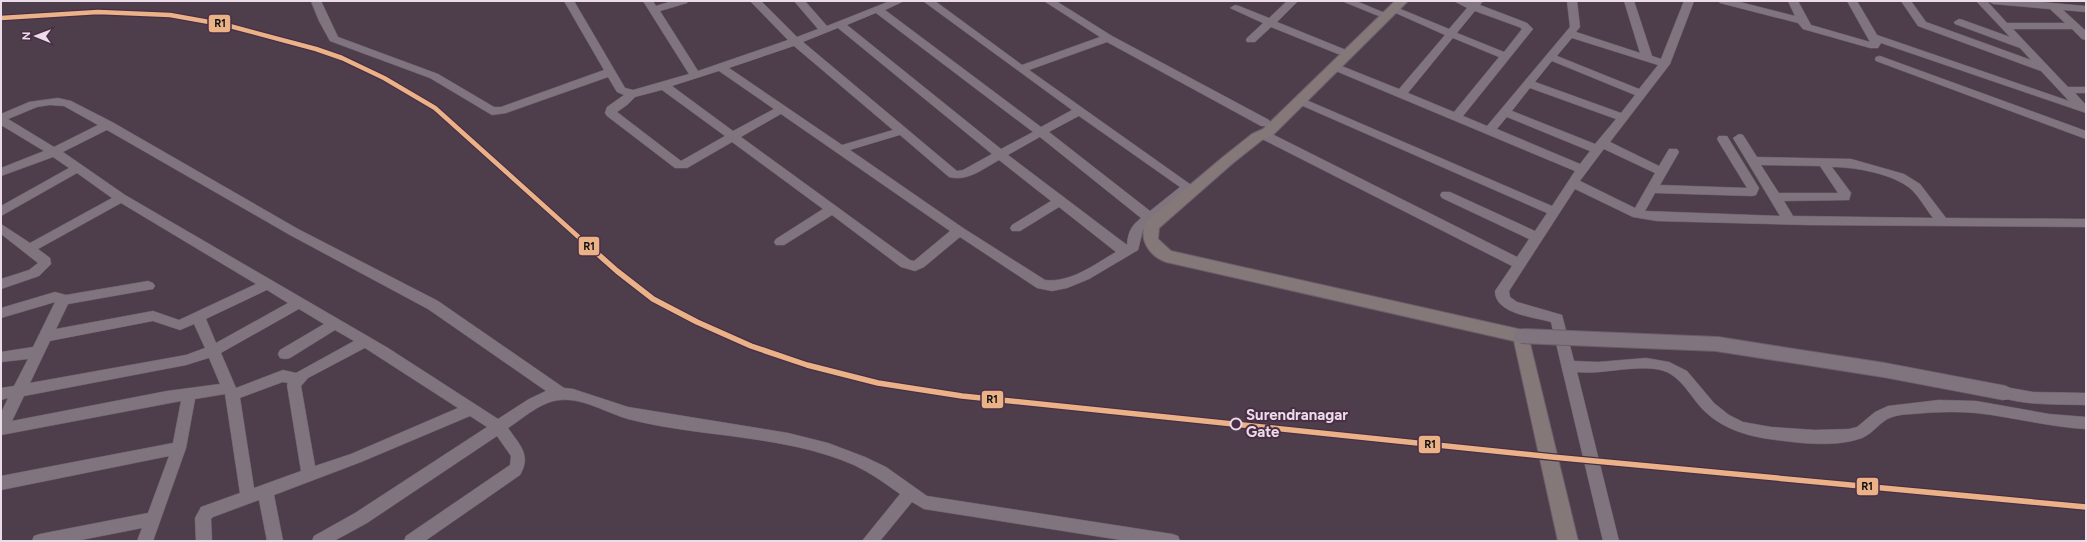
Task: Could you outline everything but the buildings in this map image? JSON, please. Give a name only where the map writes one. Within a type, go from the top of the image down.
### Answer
[{"type":"main road","points":[[1261,132],[1380,13],[1396,4]]},
{"type":"main road","points":[[1396,4],[1300,101],[1151,222],[1150,241],[1156,249],[1166,256],[1521,336],[1568,541]]},
{"type":"street","points":[[316,1],[334,39],[434,76],[492,111],[502,110],[610,72]]},
{"type":"street","points":[[569,1],[621,90],[632,94]]},
{"type":"street","points":[[682,1],[651,6],[695,75]]},
{"type":"street","points":[[754,1],[795,41],[953,174],[959,176],[967,173],[1040,131],[1079,111]]},
{"type":"street","points":[[799,1],[825,30]]},
{"type":"street","points":[[783,108],[687,164],[679,165],[610,112],[623,103],[632,94],[721,67],[825,30],[899,1]]},
{"type":"street","points":[[928,1],[1079,111],[1188,187]]},
{"type":"street","points":[[1050,1],[1261,132],[1520,264]]},
{"type":"street","points":[[1251,40],[1294,1]]},
{"type":"street","points":[[1347,1],[1380,13]]},
{"type":"street","points":[[1456,117],[1528,29],[1523,25],[1476,4],[1459,1]]},
{"type":"street","points":[[1489,130],[1529,84],[1575,27],[1572,1]]},
{"type":"street","points":[[1630,1],[1647,58]]},
{"type":"street","points":[[1611,541],[1557,320],[1513,306],[1505,301],[1502,296],[1502,292],[1582,169],[1665,64],[1689,1]]},
{"type":"street","points":[[1724,1],[1802,21],[1813,30],[1869,46],[1874,46],[1876,43],[1852,1]]},
{"type":"street","points":[[1793,1],[1802,21]]},
{"type":"street","points":[[1906,1],[1917,19],[1922,24],[2045,69]]},
{"type":"street","points":[[1981,1],[2085,111]]},
{"type":"street","points":[[1993,1],[2057,5],[2086,9]]},
{"type":"street","points":[[1396,4],[1452,34],[1505,56]]},
{"type":"street","points":[[1401,94],[1476,4]]},
{"type":"street","points":[[2057,5],[2086,38]]},
{"type":"street","points":[[1235,8],[1342,52]]},
{"type":"street","points":[[877,10],[1040,131],[1151,222]]},
{"type":"street","points":[[1959,22],[2024,46]]},
{"type":"street","points":[[839,24],[999,154],[1125,252]]},
{"type":"street","points":[[2005,26],[2074,26]]},
{"type":"street","points":[[1570,34],[1665,64]]},
{"type":"street","points":[[1873,37],[2085,111]]},
{"type":"street","points":[[1021,69],[1108,38]]},
{"type":"street","points":[[1551,57],[1642,94]]},
{"type":"street","points":[[1880,59],[2086,135]]},
{"type":"street","points":[[721,67],[783,108],[959,231],[1042,285],[1049,287],[1066,284],[1133,247],[1134,234],[1138,227],[1151,222],[1188,187],[1261,132]]},
{"type":"street","points":[[1335,67],[1582,169]]},
{"type":"street","points":[[1529,84],[1622,117]]},
{"type":"street","points":[[663,85],[831,210],[910,266],[919,264],[959,231]]},
{"type":"street","points":[[2066,90],[2086,90]]},
{"type":"street","points":[[2,121],[38,103],[58,100],[67,103],[294,232],[433,305],[561,394]]},
{"type":"street","points":[[1300,101],[1555,212]]},
{"type":"street","points":[[1505,112],[1600,146],[1662,172]]},
{"type":"street","points":[[2,121],[54,152],[122,198],[365,342],[499,427],[518,455],[518,465],[515,470],[412,541]]},
{"type":"street","points":[[1,172],[54,152],[108,125]]},
{"type":"street","points":[[840,149],[902,132]]},
{"type":"street","points":[[1739,138],[1789,220]]},
{"type":"street","points":[[1652,190],[1752,192],[1753,188],[1722,139]]},
{"type":"street","points":[[1637,214],[1673,152]]},
{"type":"street","points":[[1753,162],[1822,162],[1856,164],[1906,179],[1916,187],[1942,221]]},
{"type":"street","points":[[1775,197],[1845,197],[1845,193],[1822,162]]},
{"type":"street","points":[[1,212],[77,168]]},
{"type":"street","points":[[1573,183],[1637,214],[1657,217],[1789,220],[2086,222]]},
{"type":"street","points":[[1446,195],[1538,238]]},
{"type":"street","points":[[29,249],[122,198]]},
{"type":"street","points":[[1016,228],[1059,201]]},
{"type":"street","points":[[780,242],[831,210]]},
{"type":"street","points":[[1,228],[7,239],[29,249],[45,260],[45,264],[34,273],[1,284]]},
{"type":"street","points":[[47,336],[153,316],[161,317],[176,325],[186,323],[267,284]]},
{"type":"street","points":[[1,313],[55,297],[60,297],[63,300],[148,286]]},
{"type":"street","points":[[1,429],[63,300]]},
{"type":"street","points":[[1,394],[186,360],[213,351],[299,303]]},
{"type":"street","points":[[198,318],[231,391],[248,496]]},
{"type":"street","points":[[285,354],[335,324]]},
{"type":"street","points":[[1521,336],[1717,344],[1884,370],[2033,398],[2086,399]]},
{"type":"street","points":[[309,475],[293,388],[297,379],[303,374],[365,342]]},
{"type":"street","points":[[1,357],[38,352]]},
{"type":"street","points":[[1568,366],[1596,368],[1632,364],[1652,364],[1673,369],[1690,382],[1710,409],[1725,421],[1748,429],[1771,433],[1834,437],[1858,433],[1888,412],[1940,406],[1982,408],[2064,423],[2086,423]]},
{"type":"street","points":[[1,429],[189,394],[231,391],[283,376],[297,379]]},
{"type":"street","points":[[145,541],[179,448],[189,394]]},
{"type":"street","points":[[320,541],[361,518],[534,403],[546,397],[561,394],[573,395],[628,413],[788,439],[828,449],[860,461],[881,472],[910,494],[924,502],[1096,535],[1172,541]]},
{"type":"street","points":[[204,541],[203,518],[205,514],[248,496],[356,458],[471,409]]},
{"type":"street","points":[[1,482],[179,448]]},
{"type":"street","points":[[265,490],[275,541]]},
{"type":"street","points":[[870,541],[910,494]]},
{"type":"street","points":[[40,541],[154,519]]},
{"type":"transit line","name":"R1","points":[[1,18],[73,12],[146,13],[194,18],[316,49],[357,64],[410,92],[435,108],[617,271],[653,299],[697,322],[751,346],[807,365],[878,383],[962,396],[1552,457],[2086,507]]},
{"type":"place","name":"Surendranagar Gate","points":[[1236,424]]}]
